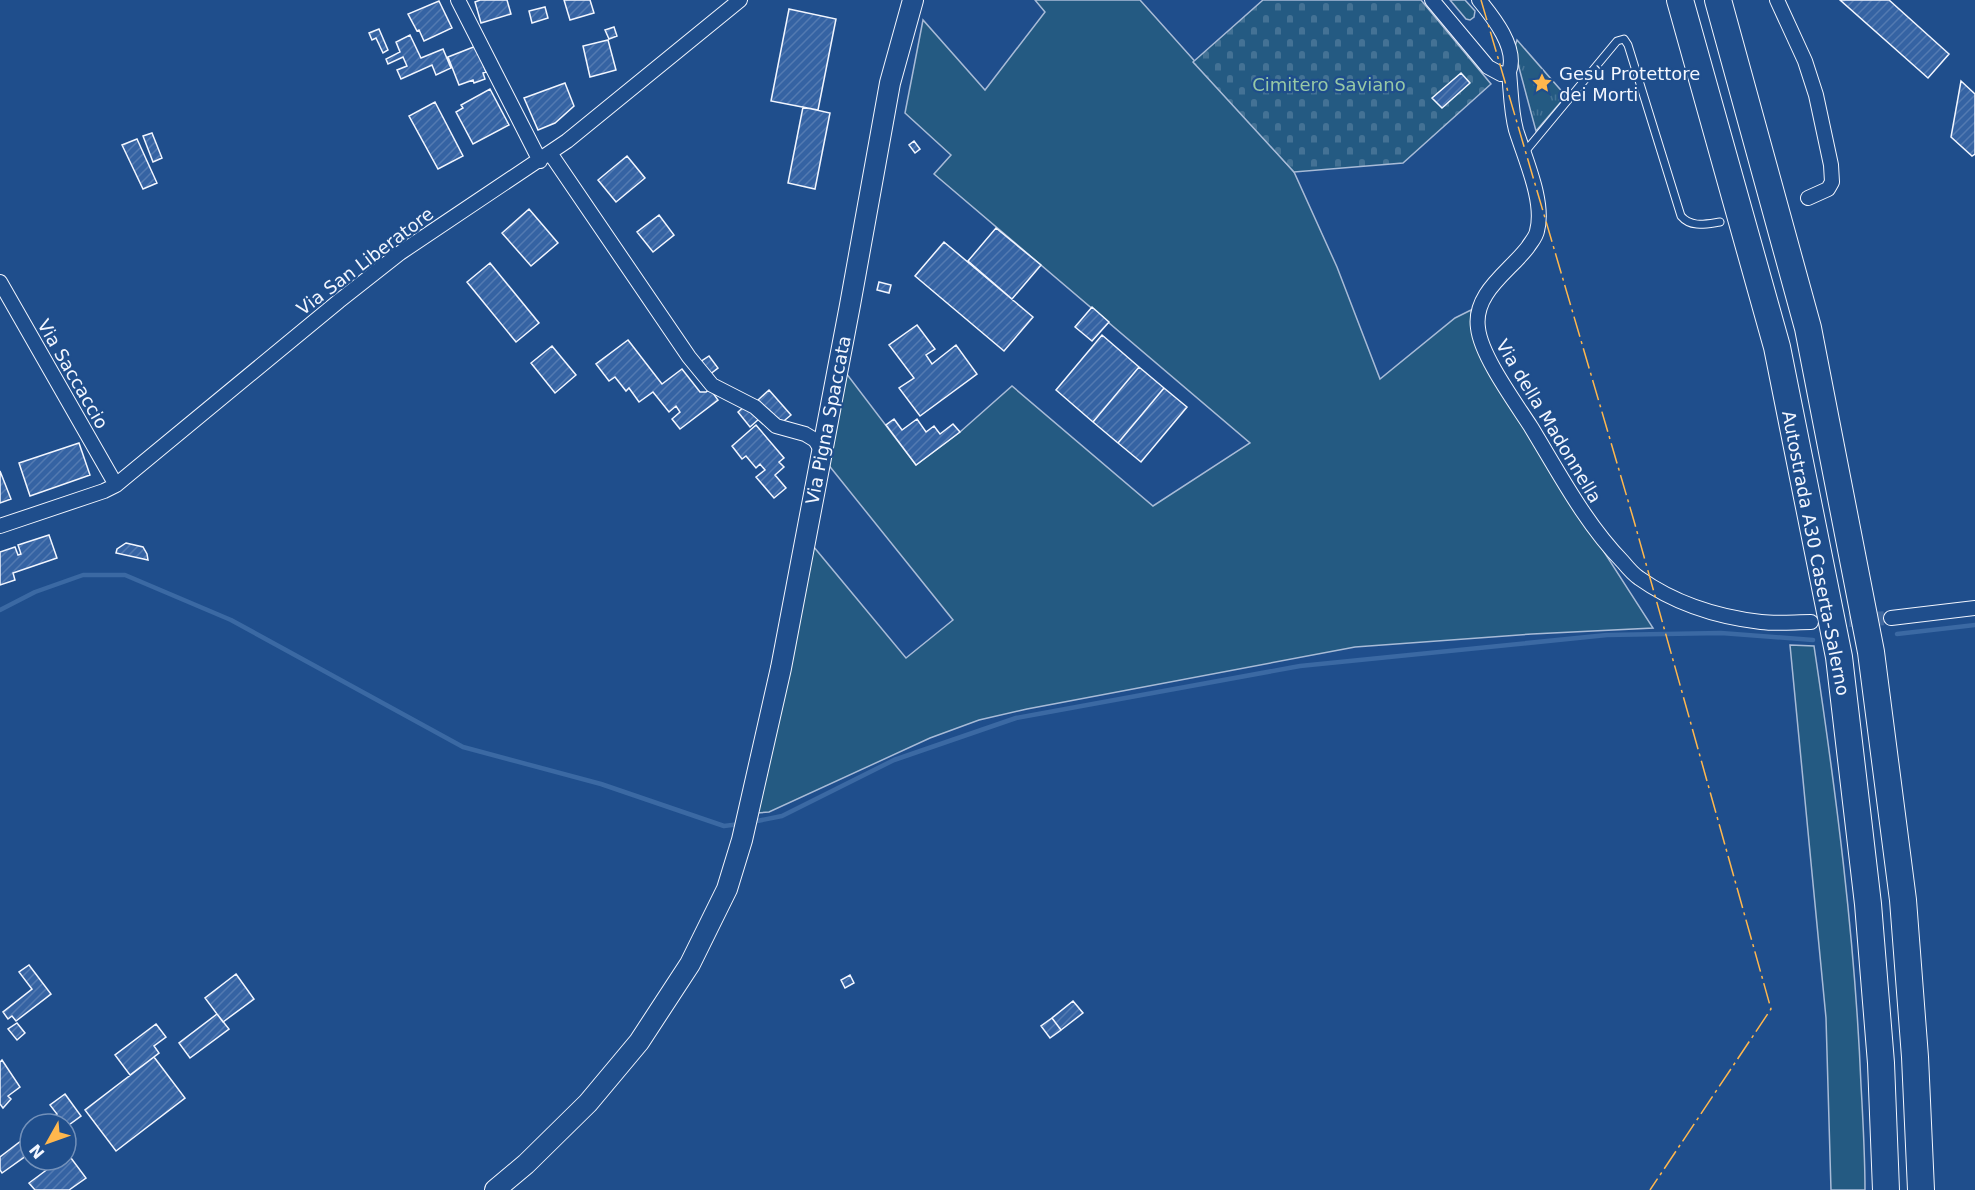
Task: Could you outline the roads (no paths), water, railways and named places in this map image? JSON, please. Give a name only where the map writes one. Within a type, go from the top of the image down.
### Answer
[{"type":"highway","name":"Autostrada A30 Caserta-Salerno","points":[[1680,0],[1777,347],[1839,657],[1869,904],[1881,1063],[1886,1190]]},
{"type":"highway","name":"Autostrada A30 Caserta-Salerno","points":[[1718,0],[1808,328],[1871,652],[1903,900],[1915,1057],[1921,1190]]},
{"type":"main road","name":"Via Pigna Spaccata","points":[[495,1190],[526,1164],[588,1103],[639,1042],[690,964],[727,889],[742,840],[781,668],[890,83],[913,0]]},
{"type":"street","points":[[458,0],[545,157],[689,357],[712,385],[755,407],[776,426],[805,434],[814,440],[822,451]]},
{"type":"street","name":"Via San Liberatore","points":[[0,526],[116,485],[400,252],[577,134],[740,0]]},
{"type":"street","points":[[1432,0],[1488,67],[1500,74],[1509,72]]},
{"type":"street","name":"Via della Madonnella","points":[[1479,0],[1493,19],[1508,47],[1511,64],[1509,72],[1512,111],[1531,171],[1539,220],[1537,235],[1516,262],[1491,286],[1477,309],[1477,327],[1481,345],[1592,525],[1637,577],[1676,600],[1723,616],[1763,622],[1811,622]]},
{"type":"street","points":[[1777,0],[1805,61],[1818,105],[1831,165],[1832,182],[1828,189],[1808,198]]},
{"type":"street","name":"Via Saccaccio","points":[[0,282],[116,485]]},
{"type":"street","points":[[1891,618],[1975,608]]},
{"type":"lane","points":[[1524,153],[1617,41],[1624,39],[1652,118],[1681,216],[1697,225],[1720,222]]},
{"type":"waterway","points":[[0,610],[35,592],[83,575],[125,575],[231,620],[463,747],[601,784],[724,826],[740,824]]},
{"type":"waterway","points":[[1897,634],[1975,625]]},
{"type":"waterway","points":[[752,822],[782,816],[894,760],[1016,718],[1300,666],[1607,635],[1721,633],[1813,640]]},
{"type":"tunnel","points":[[1828,621],[1891,618]]},
{"type":"place","name":"Gesù Protettore dei Morti","points":[[1542,83]]},
{"type":"park label","name":"Cimitero Saviano","points":[[1329,84]]}]
